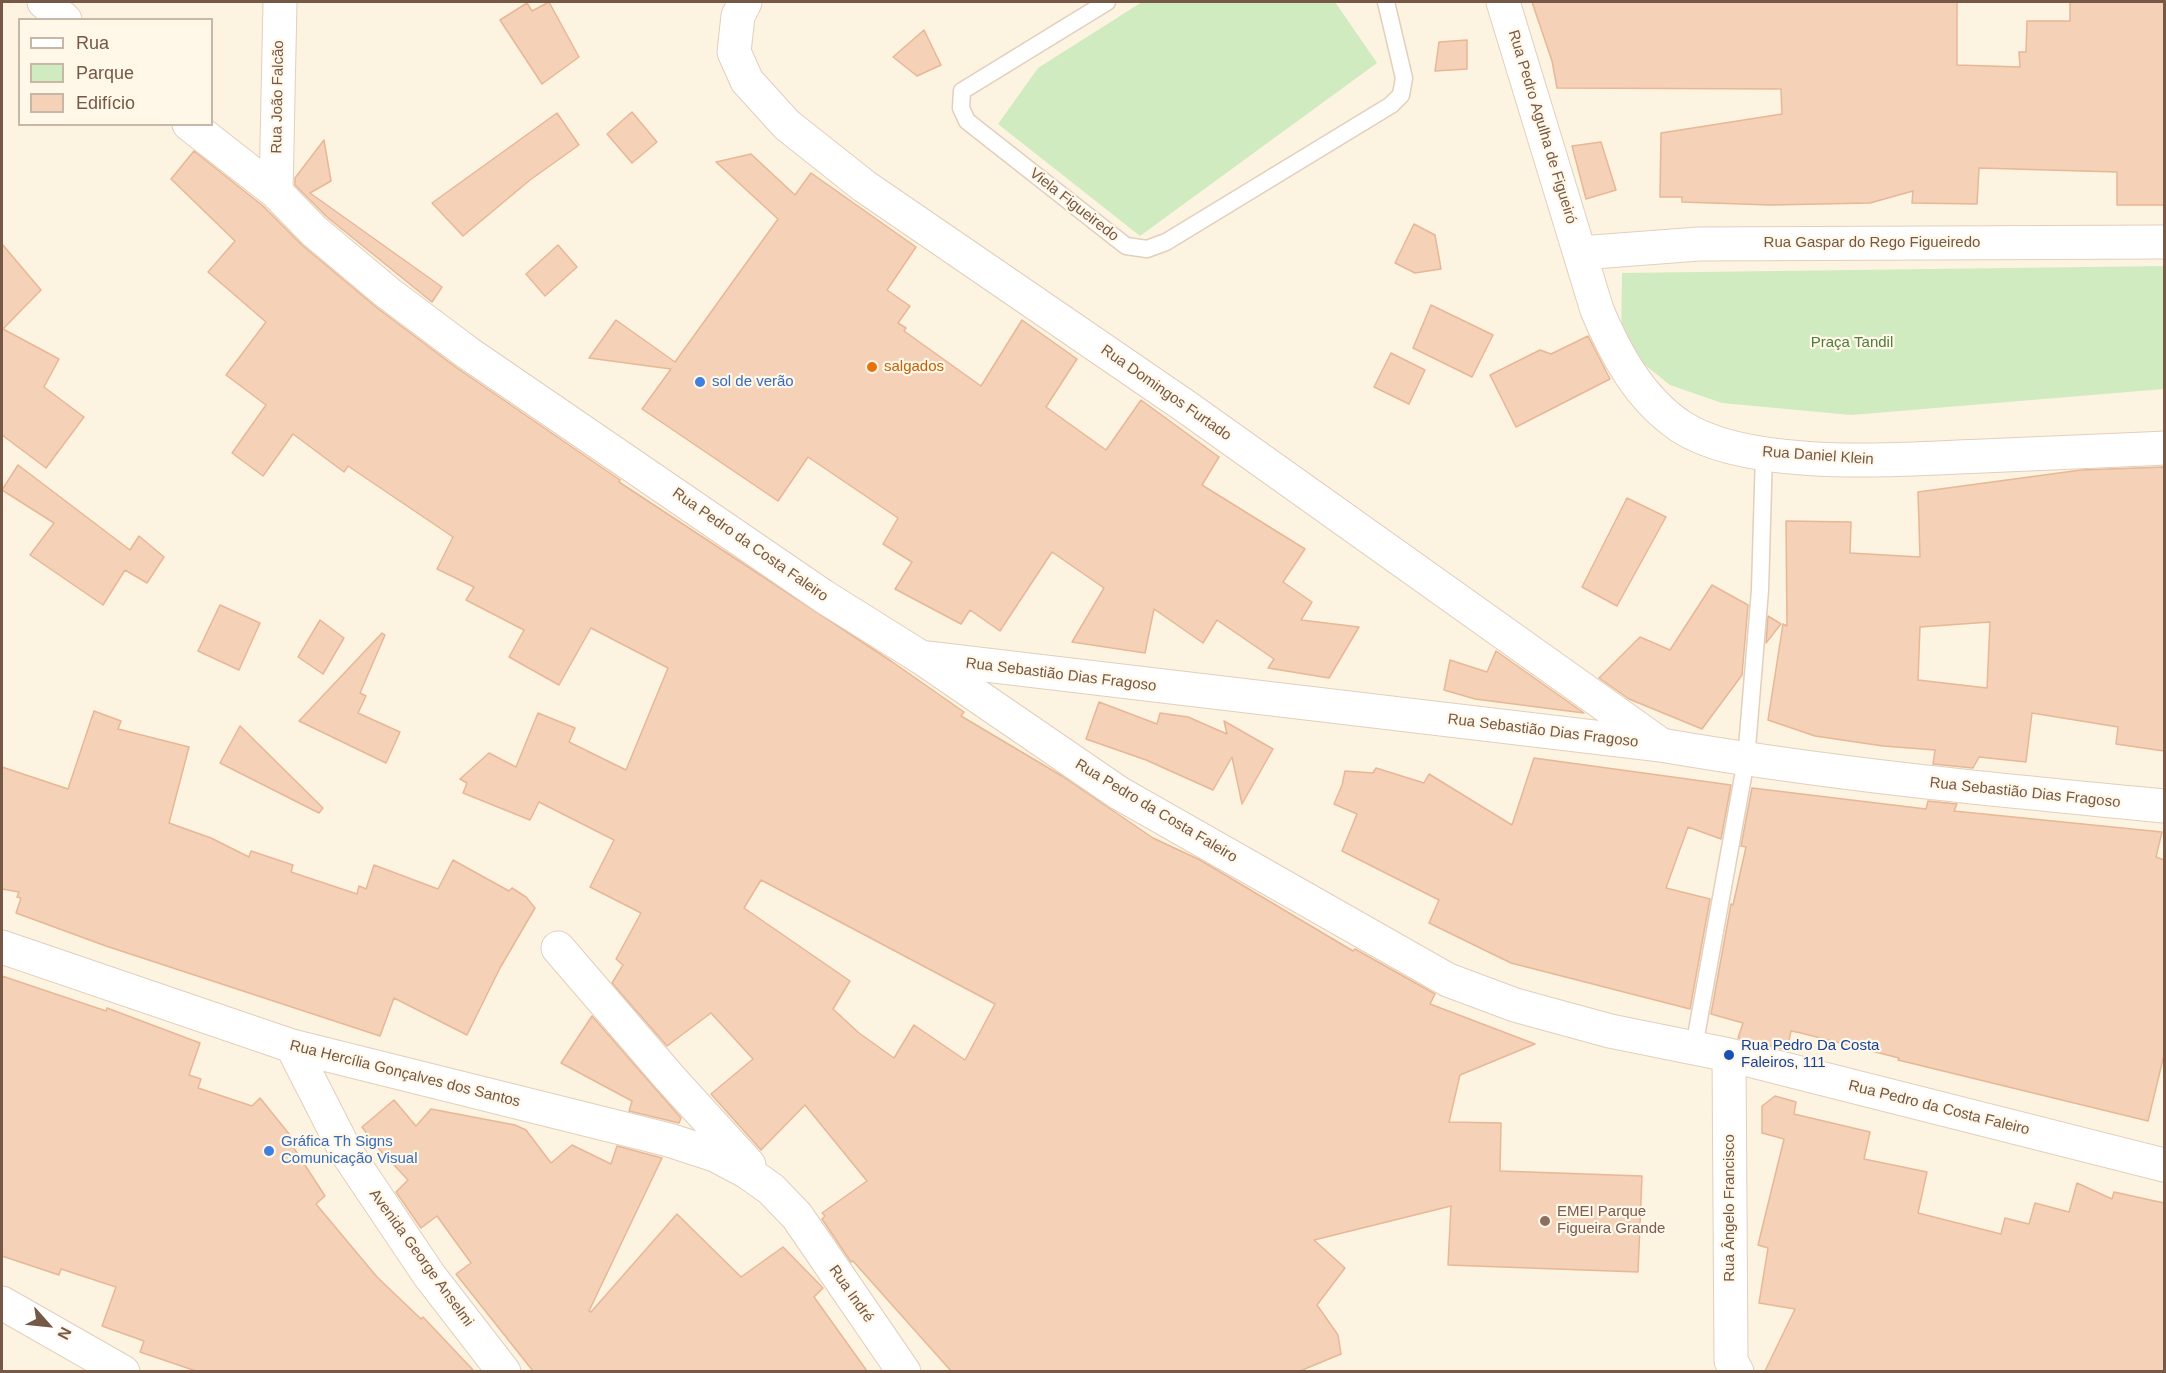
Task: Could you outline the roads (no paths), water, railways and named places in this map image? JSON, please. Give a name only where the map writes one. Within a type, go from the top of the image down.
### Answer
[{"type":"street","points":[[44,2],[63,18]]},
{"type":"street","name":"Rua João Falcão","points":[[276,192],[280,2]]},
{"type":"street","name":"Rua Domingos Furtado","points":[[745,2],[738,16],[734,52],[747,81],[786,125],[864,186],[1176,399],[1660,745]]},
{"type":"street","name":"Rua Pedro Agulha de Figueiró","points":[[1503,2],[1580,253]]},
{"type":"street","name":"Rua Pedro da Costa Faleiro","points":[[192,126],[276,192],[314,231],[388,293],[468,353],[823,596],[922,658],[1119,793],[1448,980],[1515,1005],[1599,1028],[1729,1055],[2164,1166]]},
{"type":"street","name":"Rua Gaspar do Rego Figueiredo","points":[[1580,253],[1699,244],[2164,242]]},
{"type":"street","name":"Rua Daniel Klein","points":[[1580,253],[1597,310],[1615,354],[1639,386],[1680,425],[1734,448],[1764,453],[1874,460],[2164,448]]},
{"type":"street","name":"Rua Sebastião Dias Fragoso","points":[[922,658],[1660,745],[1746,760],[1925,783],[2164,806]]},
{"type":"street","name":"Rua Hercília Gonçalves dos Santos","points":[[2,947],[292,1046],[669,1140],[716,1155],[747,1172],[771,1189],[797,1216]]},
{"type":"street","points":[[558,948],[669,1077],[771,1189]]},
{"type":"street","name":"Avenida George Anselmi","points":[[292,1046],[345,1150],[429,1275],[504,1371]]},
{"type":"street","name":"Rua Ângelo Francisco","points":[[1729,1055],[1732,1368]]},
{"type":"street","name":"Rua Indré","points":[[797,1216],[904,1371]]},
{"type":"street","points":[[2,1303],[123,1371]]},
{"type":"lane","name":"Viela Figueiredo","points":[[1107,2],[962,91],[961,108],[967,121],[1126,246],[1147,249],[1176,236],[1391,105],[1401,95],[1404,78],[1386,2]]},
{"type":"lane","points":[[1694,1047],[1746,760],[1760,590],[1764,453]]},
{"type":"place","name":"salgados","points":[[872,367]]},
{"type":"place","name":"sol de verão","points":[[700,382]]},
{"type":"place","name":"Rua Pedro Da Costa Faleiros, 111","points":[[1729,1055]]},
{"type":"place","name":"Gráfica Th Signs Comunicação Visual","points":[[269,1151]]},
{"type":"place","name":"EMEI Parque Figueira Grande","points":[[1545,1221]]},
{"type":"park label","name":"Praça Tandil","points":[[1852,343]]}]
